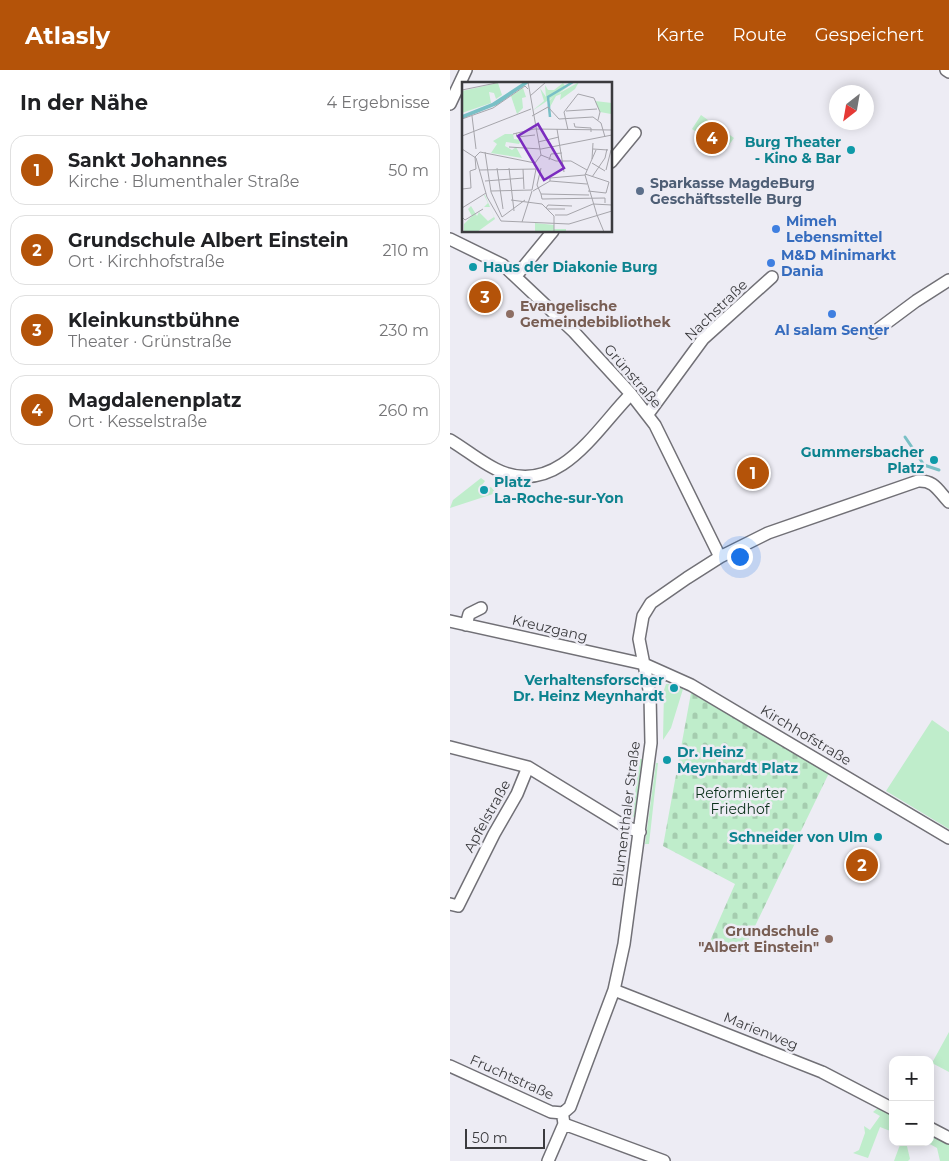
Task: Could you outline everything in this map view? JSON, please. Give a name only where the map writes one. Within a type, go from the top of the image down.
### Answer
[{"type":"street","points":[[450,104],[463,71]]},
{"type":"street","points":[[612,161],[636,133]]},
{"type":"street","points":[[516,276],[552,232]]},
{"type":"street","name":"Grünstraße","points":[[450,239],[499,262],[516,276],[574,332],[648,414],[720,557]]},
{"type":"street","name":"Nachstraße","points":[[648,414],[703,339],[772,278]]},
{"type":"street","points":[[874,333],[916,301],[949,280]]},
{"type":"street","points":[[450,440],[500,471],[524,478],[563,464],[580,451],[631,394]]},
{"type":"street","name":"Blumenthaler Straße","points":[[548,1161],[614,990],[624,944],[651,743],[650,695],[639,631],[646,610],[662,595],[720,557],[768,533],[928,480],[933,483],[949,502]]},
{"type":"street","points":[[466,625],[469,614],[481,608]]},
{"type":"street","name":"Kreuzgang","points":[[450,621],[644,664]]},
{"type":"street","name":"Kirchhofstraße","points":[[644,664],[691,685],[949,838]]},
{"type":"street","points":[[450,747],[528,767],[624,826],[640,832]]},
{"type":"street","name":"Apfelstraße","points":[[454,905],[517,794],[528,767]]},
{"type":"street","name":"Marienweg","points":[[614,990],[822,1072],[889,1107]]},
{"type":"street","name":"Fruchtstraße","points":[[450,1066],[563,1118]]},
{"type":"street","points":[[563,1118],[664,1161]]},
{"type":"street","points":[[934,1130],[949,1138]]},
{"type":"green space","points":[[701,115],[715,125],[706,138],[692,129]]},
{"type":"green space","points":[[719,127],[734,138],[729,145],[717,145],[709,140]]},
{"type":"green space","points":[[481,478],[485,481],[482,485],[485,489],[491,487],[496,493],[450,508],[453,500]]},
{"type":"green space","points":[[666,684],[683,689],[671,728],[663,740],[664,690]]},
{"type":"green space","name":"Reformierter Friedhof","points":[[691,693],[829,773],[741,955],[710,941],[735,884],[663,846]]},
{"type":"green space","points":[[932,720],[949,732],[949,829],[886,791]]},
{"type":"green space","points":[[640,759],[643,759],[635,815],[631,820]]},
{"type":"green space","points":[[656,763],[658,763],[649,844],[645,844]]},
{"type":"green space","points":[[949,1032],[949,1072],[934,1064],[934,1059]]},
{"type":"green space","points":[[880,1106],[889,1111],[889,1130],[880,1127],[868,1158],[853,1153],[859,1150],[865,1133],[864,1126],[870,1130],[880,1116],[873,1112]]},
{"type":"green space","points":[[934,1135],[949,1143],[949,1161],[940,1161],[937,1148],[933,1146]]},
{"type":"green space","points":[[900,1146],[907,1146],[910,1159],[908,1161],[894,1161]]},
{"type":"waterway","points":[[905,437],[924,465],[939,470]]},
{"type":"place","name":"Magdalenenplatz","points":[[712,138]]},
{"type":"place","name":"Burg Theater - Kino & Bar","points":[[851,150]]},
{"type":"place","name":"Sparkasse MagdeBurg Geschäftsstelle Burg","points":[[640,191]]},
{"type":"place","name":"Mimeh Lebensmittel","points":[[776,229]]},
{"type":"place","name":"M&D Minimarkt Dania","points":[[771,263]]},
{"type":"place","name":"Haus der Diakonie Burg","points":[[473,267]]},
{"type":"place","name":"Kleinkunstbühne","points":[[485,297]]},
{"type":"place","name":"Evangelische Gemeindebibliothek","points":[[510,314]]},
{"type":"place","name":"Al salam Senter","points":[[832,314]]},
{"type":"place","name":"Gummersbacher Platz","points":[[934,460]]},
{"type":"place","name":"Sankt Johannes","points":[[753,473]]},
{"type":"place","name":"Platz La-Roche-sur-Yon","points":[[484,490]]},
{"type":"place","name":"Verhaltensforscher Dr. Heinz Meynhardt","points":[[674,688]]},
{"type":"place","name":"Dr. Heinz Meynhardt Platz","points":[[667,760]]},
{"type":"place","name":"Schneider von Ulm","points":[[878,837]]},
{"type":"place","name":"Grundschule Albert Einstein","points":[[862,865]]},
{"type":"place","name":"Grundschule \"Albert Einstein\"","points":[[829,939]]}]
